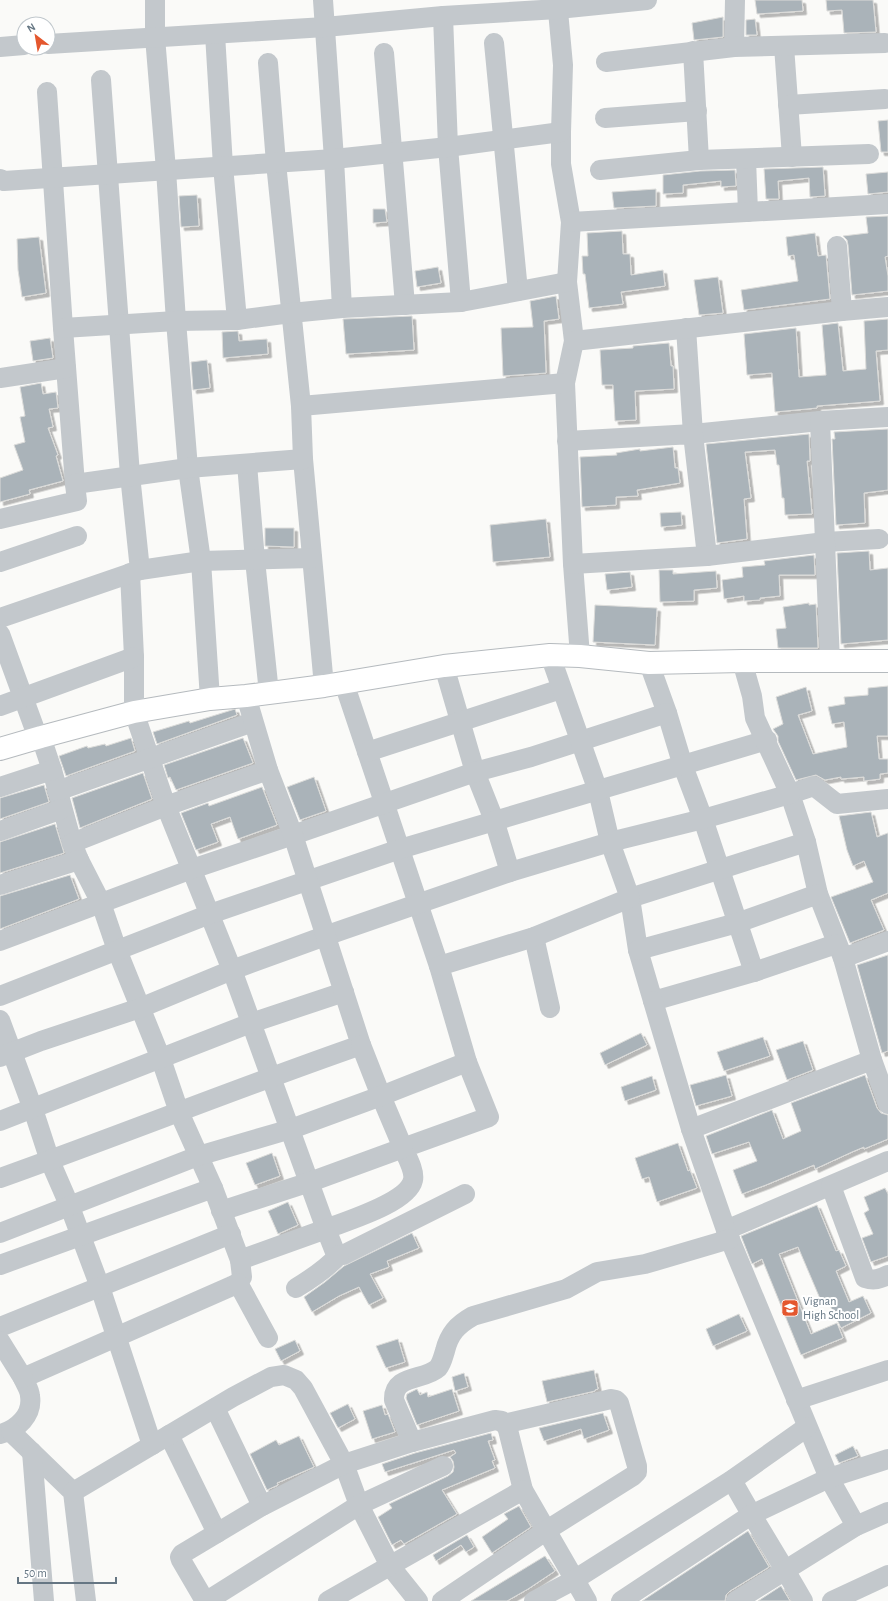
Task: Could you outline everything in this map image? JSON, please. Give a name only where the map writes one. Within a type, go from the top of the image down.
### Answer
[{"type":"main road","points":[[0,749],[134,712],[210,699],[246,696],[334,684],[444,666],[550,655],[580,656],[649,663],[742,661],[888,661]]},
{"type":"street","points":[[154,0],[176,321],[188,468],[201,561],[210,699]]},
{"type":"street","points":[[323,0],[342,308]]},
{"type":"street","points":[[56,43],[156,36],[325,28],[557,5],[647,0]]},
{"type":"street","points":[[734,0],[734,47]]},
{"type":"street","points":[[557,5],[563,65],[561,132],[562,164],[571,222],[567,282],[574,341],[565,383],[573,564],[580,656]]},
{"type":"street","points":[[443,16],[448,147],[460,302]]},
{"type":"street","points":[[215,34],[223,166],[237,320]]},
{"type":"street","points":[[494,43],[518,291]]},
{"type":"street","points":[[606,62],[734,47],[885,43]]},
{"type":"street","points":[[0,47],[16,46]]},
{"type":"street","points":[[784,46],[792,157]]},
{"type":"street","points":[[693,51],[699,160]]},
{"type":"street","points":[[384,53],[405,305]]},
{"type":"street","points":[[221,1211],[310,1182],[489,1117],[467,1062],[439,966],[367,752],[334,684],[312,558],[303,459],[301,406],[276,163],[268,64]]},
{"type":"street","points":[[101,80],[130,475],[135,571],[134,712],[166,806],[232,970],[272,1076],[326,1229],[335,1252],[339,1255]]},
{"type":"street","points":[[0,519],[77,501],[63,328],[47,92]]},
{"type":"street","points":[[788,105],[885,99]]},
{"type":"street","points":[[605,118],[696,111]]},
{"type":"street","points":[[0,179],[4,181],[52,177],[108,175],[334,159],[448,147],[561,132]]},
{"type":"street","points":[[600,170],[699,160],[869,154]]},
{"type":"street","points":[[746,159],[748,212]]},
{"type":"street","points":[[571,222],[888,204]]},
{"type":"street","points":[[837,246],[842,311]]},
{"type":"street","points":[[63,328],[120,326],[176,321],[237,320],[342,308],[460,302],[567,282]]},
{"type":"street","points":[[574,341],[888,307]]},
{"type":"street","points":[[686,328],[693,434],[707,556]]},
{"type":"street","points":[[0,378],[66,368]]},
{"type":"street","points":[[301,406],[565,383]]},
{"type":"street","points":[[568,441],[693,434],[820,421],[888,417]]},
{"type":"street","points":[[820,421],[830,662]]},
{"type":"street","points":[[75,484],[130,475],[188,468],[303,459]]},
{"type":"street","points":[[247,464],[255,560],[269,693]]},
{"type":"street","points":[[0,562],[77,536]]},
{"type":"street","points":[[573,564],[707,556],[825,542],[879,539]]},
{"type":"street","points":[[0,618],[135,571],[201,561],[312,558]]},
{"type":"street","points":[[0,634],[4,656],[24,697],[52,770],[75,852],[101,903],[117,950],[179,1112],[213,1188],[240,1260],[242,1277],[238,1283],[23,1378]]},
{"type":"street","points":[[550,655],[598,791],[610,842],[630,898],[638,950],[691,1129],[728,1234],[807,1427],[829,1478],[856,1526]]},
{"type":"street","points":[[0,706],[134,657]]},
{"type":"street","points":[[742,661],[752,696],[755,718],[767,740],[790,794],[806,842],[818,894],[840,951],[872,1060],[888,1104]]},
{"type":"street","points":[[649,663],[667,713],[683,766],[703,818],[754,972]]},
{"type":"street","points":[[444,666],[459,721],[494,820],[510,872]]},
{"type":"street","points":[[367,752],[561,689]]},
{"type":"street","points":[[240,1260],[373,1211],[394,1200],[408,1190],[413,1181],[413,1174],[361,1045],[293,835],[268,770],[246,696]]},
{"type":"street","points":[[0,941],[192,869],[384,803],[476,772],[530,757],[667,713]]},
{"type":"street","points":[[0,831],[60,800],[150,760],[253,722]]},
{"type":"street","points":[[0,996],[210,914],[400,848],[683,766],[767,740]]},
{"type":"street","points":[[0,787],[52,770]]},
{"type":"street","points":[[0,885],[75,852],[166,806],[268,770]]},
{"type":"street","points":[[6,1055],[40,1041],[140,1008],[232,970],[325,936],[510,872],[610,842],[703,818],[814,786],[837,804],[888,799]]},
{"type":"street","points":[[439,966],[534,937],[630,898],[806,842]]},
{"type":"street","points":[[638,950],[737,923],[818,894]]},
{"type":"street","points":[[534,937],[550,1008]]},
{"type":"street","points":[[653,1001],[754,972],[888,941]]},
{"type":"street","points":[[0,1121],[252,1023],[344,992]]},
{"type":"street","points":[[0,1020],[6,1055],[33,1109],[50,1160],[70,1206],[100,1287],[152,1445]]},
{"type":"street","points":[[0,1178],[272,1076],[361,1045]]},
{"type":"street","points":[[691,1129],[872,1060]]},
{"type":"street","points":[[0,1233],[198,1156],[291,1129],[467,1062]]},
{"type":"street","points":[[412,1442],[394,1400],[394,1393],[397,1386],[404,1381],[432,1372],[437,1368],[441,1364],[451,1334],[463,1322],[473,1316],[566,1289],[597,1272],[645,1264],[728,1234],[888,1160]]},
{"type":"street","points":[[831,1186],[865,1278],[871,1280],[888,1275]]},
{"type":"street","points":[[0,1265],[213,1188]]},
{"type":"street","points":[[296,1288],[310,1280],[339,1255],[343,1255],[465,1194]]},
{"type":"street","points":[[0,1327],[231,1234]]},
{"type":"street","points":[[238,1283],[268,1338]]},
{"type":"street","points":[[0,1341],[23,1378],[30,1395],[28,1415],[5,1433],[32,1452],[73,1492],[86,1601]]},
{"type":"street","points":[[796,1400],[888,1370]]},
{"type":"street","points":[[73,1492],[260,1382],[271,1377],[284,1375],[296,1380],[304,1388],[344,1464],[359,1504],[390,1566],[418,1601]]},
{"type":"street","points":[[442,1601],[547,1530],[633,1476],[636,1472],[637,1466],[619,1403],[616,1400],[611,1399],[504,1424]]},
{"type":"street","points":[[215,1408],[262,1506]]},
{"type":"street","points":[[443,1466],[359,1504],[206,1601],[180,1557],[182,1554],[262,1506],[344,1464],[412,1442],[495,1420],[502,1421],[507,1426],[524,1490],[587,1601]]},
{"type":"street","points":[[534,1601],[574,1580],[732,1480],[807,1427]]},
{"type":"street","points":[[169,1435],[217,1533]]},
{"type":"street","points":[[32,1452],[44,1601]]},
{"type":"street","points":[[621,1601],[751,1515],[829,1478],[888,1459]]},
{"type":"street","points":[[732,1480],[751,1515],[786,1570],[803,1601]]},
{"type":"street","points":[[328,1601],[524,1490]]},
{"type":"street","points":[[736,1601],[856,1526],[888,1512]]},
{"type":"street","points":[[832,1601],[888,1575]]},
{"type":"building","points":[[755,0],[802,0],[803,11],[757,14]]},
{"type":"building","points":[[826,0],[873,0],[876,32],[844,33],[842,10],[827,11]]},
{"type":"building","points":[[723,17],[723,37],[694,40],[692,23]]},
{"type":"building","points":[[755,19],[757,35],[746,35],[746,20]]},
{"type":"building","points":[[888,120],[888,152],[881,152],[878,121]]},
{"type":"building","points":[[823,167],[825,196],[810,197],[809,178],[778,181],[779,199],[766,199],[764,169]]},
{"type":"building","points":[[735,170],[736,186],[721,187],[721,181],[683,185],[683,193],[663,194],[663,175],[700,171]]},
{"type":"building","points":[[888,172],[888,192],[868,194],[866,174]]},
{"type":"building","points":[[656,189],[656,206],[614,208],[612,192]]},
{"type":"building","points":[[197,195],[199,226],[181,227],[179,196]]},
{"type":"building","points":[[373,209],[385,209],[387,222],[373,223]]},
{"type":"building","points":[[888,216],[888,256],[885,257],[888,276],[888,291],[852,295],[848,245],[847,240],[843,236],[868,233],[866,217]]},
{"type":"building","points":[[622,231],[623,254],[630,254],[631,275],[663,270],[665,286],[621,292],[623,304],[589,308],[585,274],[583,274],[582,256],[588,256],[587,233]]},
{"type":"building","points":[[815,233],[818,256],[826,255],[830,299],[744,310],[741,290],[798,281],[794,255],[788,256],[786,237]]},
{"type":"building","points":[[39,237],[46,293],[22,297],[18,270],[17,239]]},
{"type":"building","points":[[438,267],[441,283],[417,287],[415,271]]},
{"type":"building","points":[[718,277],[723,313],[699,315],[694,280]]},
{"type":"building","points":[[556,296],[559,319],[544,321],[546,373],[503,376],[501,328],[533,327],[530,301]]},
{"type":"building","points":[[412,316],[414,350],[346,354],[343,319]]},
{"type":"building","points":[[888,319],[888,350],[876,351],[880,401],[817,406],[817,408],[775,412],[772,373],[747,375],[744,334],[796,328],[799,377],[826,375],[822,325],[838,323],[843,371],[866,369],[864,321]]},
{"type":"building","points":[[238,331],[239,341],[267,339],[268,354],[223,358],[222,332]]},
{"type":"building","points":[[50,338],[53,358],[33,361],[30,341]]},
{"type":"building","points":[[669,343],[671,366],[673,366],[674,389],[635,391],[636,420],[615,421],[613,385],[602,385],[600,350],[633,348],[633,346]]},
{"type":"building","points":[[207,360],[210,388],[193,390],[191,362]]},
{"type":"building","points":[[41,383],[43,394],[56,392],[58,408],[49,409],[53,427],[48,428],[58,455],[56,456],[63,481],[29,490],[30,494],[0,502],[0,478],[23,470],[14,445],[25,442],[20,417],[25,416],[20,387]]},
{"type":"building","points":[[888,429],[888,490],[864,493],[865,523],[836,525],[832,439],[835,439],[834,432]]},
{"type":"building","points":[[809,434],[810,461],[807,461],[812,514],[785,515],[779,465],[777,465],[775,450],[745,452],[751,498],[744,499],[747,539],[717,543],[706,444]]},
{"type":"building","points":[[673,447],[675,468],[678,468],[680,483],[637,490],[638,496],[616,497],[616,505],[582,507],[580,457],[617,455],[616,453],[640,449],[640,451]]},
{"type":"building","points":[[681,512],[682,525],[661,527],[660,513]]},
{"type":"building","points":[[546,519],[550,557],[493,562],[490,525]]},
{"type":"building","points":[[265,528],[294,528],[294,547],[265,546]]},
{"type":"building","points":[[869,551],[870,570],[888,568],[888,640],[841,644],[837,553]]},
{"type":"building","points":[[814,555],[815,575],[779,575],[780,596],[760,598],[760,600],[744,601],[744,596],[724,599],[722,580],[743,577],[742,567],[765,565],[764,561]]},
{"type":"building","points":[[659,570],[673,570],[673,574],[716,571],[717,588],[694,590],[694,601],[660,602]]},
{"type":"building","points":[[630,572],[632,587],[607,590],[605,574]]},
{"type":"building","points":[[809,603],[809,605],[816,604],[818,648],[778,648],[776,629],[786,628],[783,607]]},
{"type":"building","points":[[595,605],[657,608],[655,645],[593,642]]},
{"type":"building","points":[[888,686],[888,736],[877,736],[879,759],[888,759],[888,773],[880,774],[880,779],[864,781],[864,777],[841,779],[841,777],[825,780],[816,775],[796,780],[778,741],[778,736],[773,729],[783,724],[776,697],[806,687],[812,711],[798,715],[813,754],[847,747],[844,722],[832,724],[828,707],[845,704],[844,697],[868,695],[868,688]]},
{"type":"building","points":[[235,709],[237,715],[157,744],[153,732],[189,721],[190,723]]},
{"type":"building","points":[[131,738],[135,751],[66,776],[59,756],[87,746],[88,748],[105,744],[106,746]]},
{"type":"building","points":[[243,738],[253,763],[176,790],[170,777],[168,778],[164,765]]},
{"type":"building","points":[[143,773],[152,799],[80,828],[72,798]]},
{"type":"building","points":[[314,777],[326,811],[300,820],[287,787]]},
{"type":"building","points":[[44,785],[49,802],[0,819],[0,798]]},
{"type":"building","points":[[262,787],[277,825],[238,839],[230,817],[211,824],[218,842],[196,850],[181,813],[208,803],[209,806]]},
{"type":"building","points":[[871,812],[877,837],[888,833],[888,893],[871,900],[884,930],[850,943],[831,897],[873,882],[864,861],[853,866],[847,850],[839,816]]},
{"type":"building","points":[[55,824],[64,853],[0,873],[0,842]]},
{"type":"building","points":[[70,875],[79,899],[0,929],[0,896]]},
{"type":"building","points":[[888,955],[888,1051],[882,1053],[857,965]]},
{"type":"building","points":[[641,1033],[647,1045],[605,1065],[600,1053]]},
{"type":"building","points":[[763,1037],[770,1056],[724,1071],[717,1052]]},
{"type":"building","points":[[803,1041],[813,1070],[787,1080],[776,1050]]},
{"type":"building","points":[[726,1075],[732,1096],[696,1106],[690,1085]]},
{"type":"building","points":[[865,1075],[877,1108],[881,1113],[888,1115],[888,1139],[864,1149],[864,1147],[815,1169],[814,1165],[742,1194],[733,1170],[757,1161],[749,1142],[712,1154],[706,1136],[772,1110],[783,1139],[801,1131],[791,1103]]},
{"type":"building","points":[[652,1076],[656,1090],[625,1101],[621,1087]]},
{"type":"building","points":[[678,1143],[688,1171],[690,1170],[697,1188],[657,1202],[649,1177],[642,1179],[635,1158]]},
{"type":"building","points":[[272,1153],[280,1176],[255,1185],[246,1163]]},
{"type":"building","points":[[885,1188],[888,1194],[888,1256],[871,1262],[862,1238],[873,1234],[864,1213],[869,1210],[864,1197]]},
{"type":"building","points":[[288,1202],[298,1225],[278,1234],[268,1211]]},
{"type":"building","points":[[817,1205],[836,1251],[839,1250],[846,1266],[836,1271],[849,1302],[863,1296],[871,1313],[841,1328],[827,1299],[821,1301],[798,1247],[779,1254],[811,1334],[837,1323],[843,1338],[801,1355],[762,1259],[752,1264],[741,1236]]},
{"type":"building","points":[[412,1233],[419,1248],[387,1261],[389,1267],[370,1274],[383,1298],[369,1305],[359,1287],[339,1296],[312,1312],[304,1297],[344,1266]]},
{"type":"building","points":[[739,1314],[747,1331],[713,1346],[706,1329]]},
{"type":"building","points":[[398,1339],[405,1362],[386,1368],[376,1346]]},
{"type":"building","points":[[295,1340],[300,1351],[281,1361],[275,1349]]},
{"type":"building","points":[[594,1370],[598,1389],[547,1402],[542,1381]]},
{"type":"building","points":[[464,1373],[468,1387],[455,1391],[452,1377]]},
{"type":"building","points":[[417,1389],[420,1395],[427,1392],[428,1397],[452,1389],[459,1411],[417,1425],[406,1398],[407,1394]]},
{"type":"building","points":[[348,1404],[355,1419],[338,1428],[330,1413]]},
{"type":"building","points":[[382,1405],[385,1415],[388,1414],[395,1432],[372,1439],[363,1411]]},
{"type":"building","points":[[603,1413],[609,1430],[584,1439],[581,1429],[544,1441],[539,1428]]},
{"type":"building","points":[[491,1433],[493,1440],[488,1441],[495,1460],[492,1461],[495,1468],[442,1490],[457,1514],[404,1544],[401,1540],[392,1545],[378,1517],[392,1508],[389,1504],[448,1476],[453,1472],[453,1461],[450,1457],[456,1453],[454,1450],[385,1472],[382,1464],[415,1453]]},
{"type":"building","points":[[299,1436],[314,1467],[277,1483],[278,1485],[267,1490],[250,1454],[276,1440],[279,1445]]},
{"type":"building","points":[[853,1446],[858,1456],[839,1463],[835,1455]]},
{"type":"building","points":[[519,1506],[531,1527],[492,1553],[482,1537],[508,1519],[504,1514]]},
{"type":"building","points":[[748,1531],[769,1567],[730,1591],[726,1595],[725,1601],[642,1601]]},
{"type":"building","points":[[467,1535],[474,1547],[466,1552],[461,1545],[436,1561],[433,1555]]},
{"type":"building","points":[[545,1556],[555,1571],[528,1589],[507,1601],[471,1601]]},
{"type":"building","points":[[781,1586],[790,1601],[758,1601]]},
{"type":"place","name":"Vignan High School","points":[[790,1308]]}]
